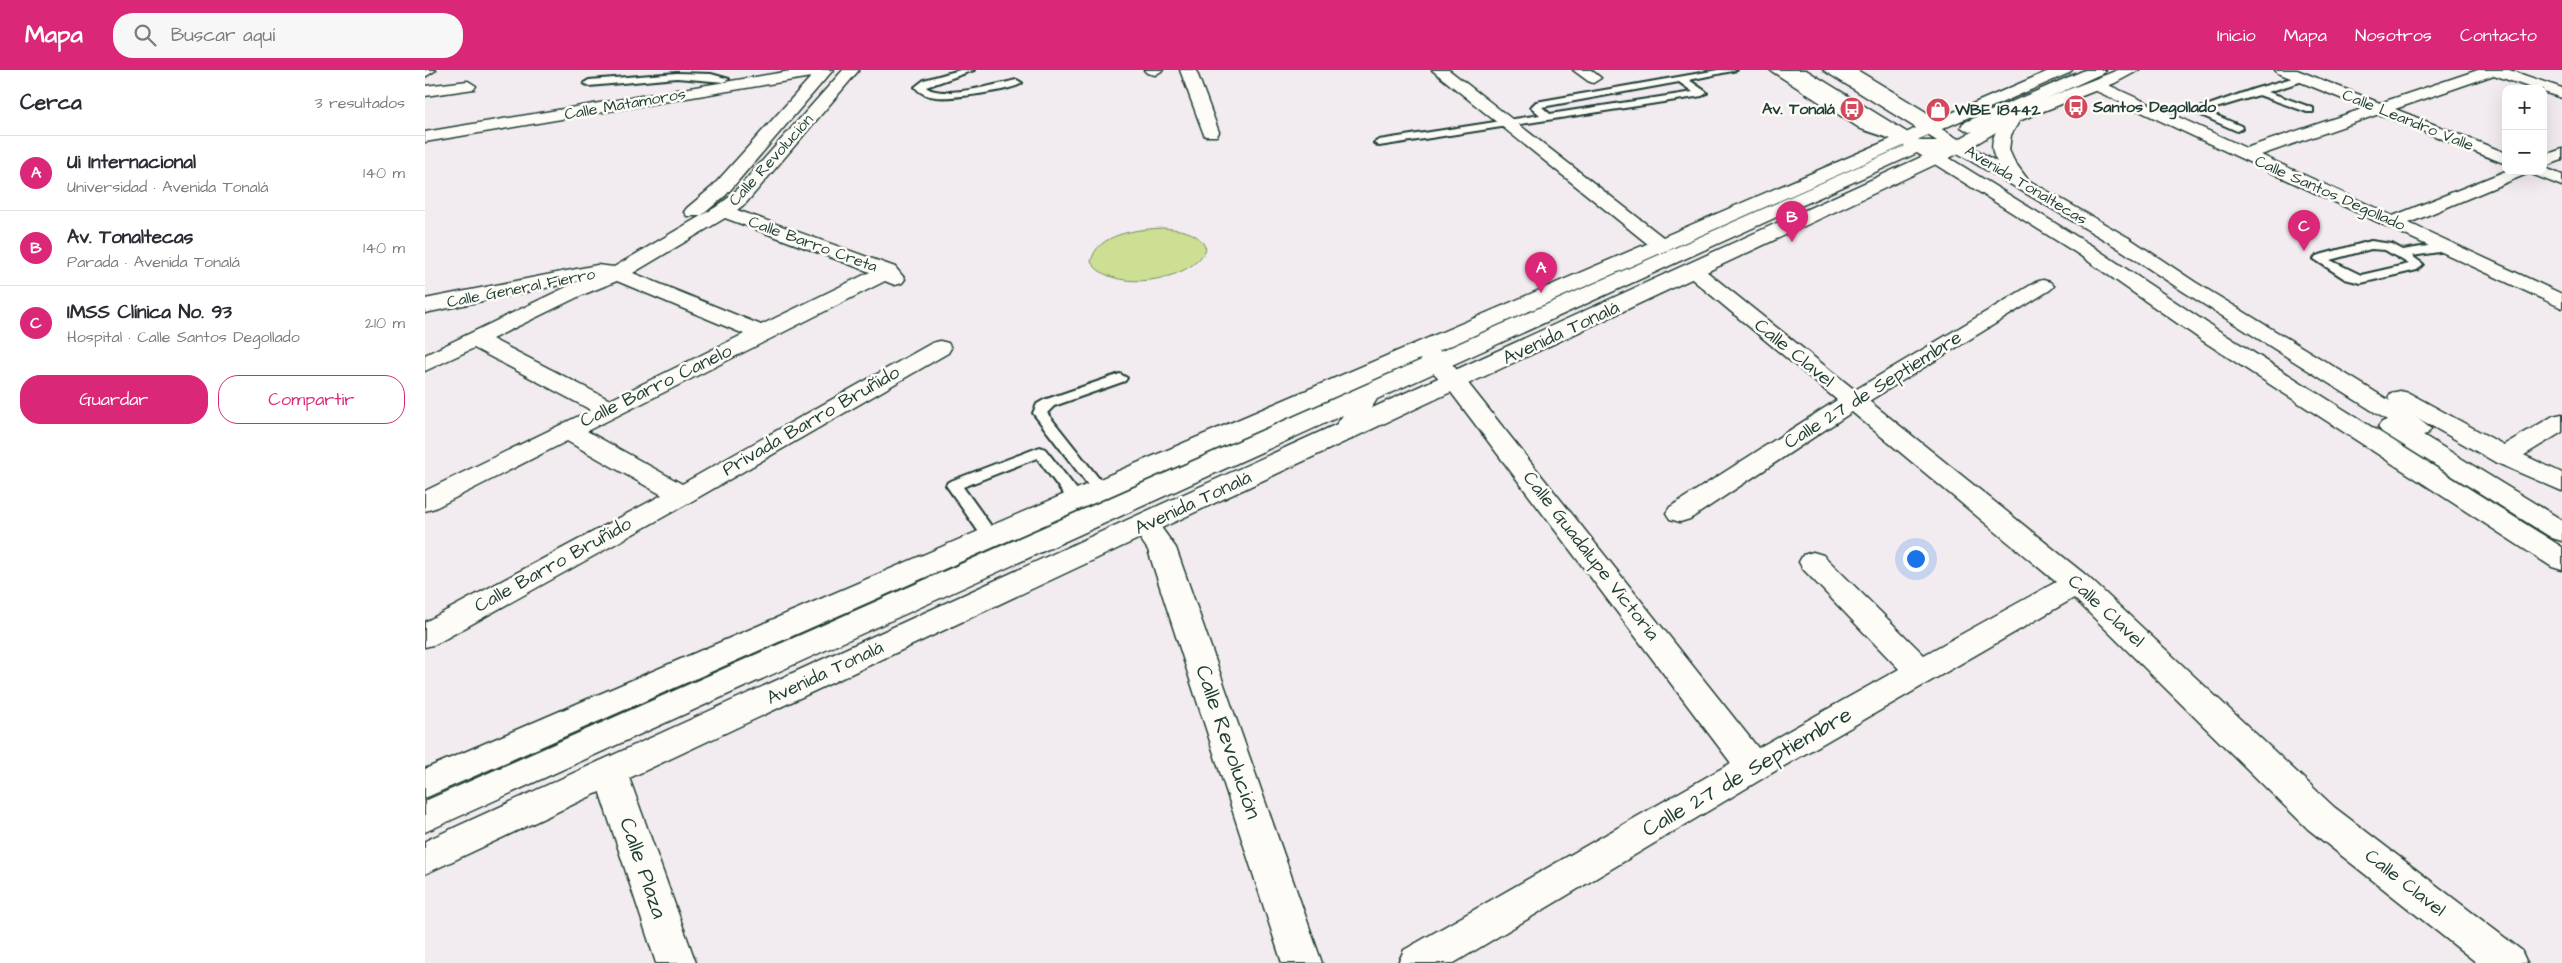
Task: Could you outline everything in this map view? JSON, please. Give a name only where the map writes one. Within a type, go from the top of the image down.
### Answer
[{"type":"main road","name":"Calle Matamoros","points":[[433,131],[778,70]]},
{"type":"main road","name":"Calle Matamoros","points":[[433,131],[824,70]]},
{"type":"main road","name":"Calle Revolución","points":[[607,272],[705,204],[719,191],[824,70]]},
{"type":"main road","name":"Calle Revolución","points":[[425,364],[574,290],[723,211],[739,200],[851,70]]},
{"type":"main road","points":[[1188,70],[1211,132]]},
{"type":"main road","points":[[1441,70],[1661,245]]},
{"type":"main road","name":"Avenida Tonaltecas","points":[[1778,70],[1867,125],[1930,143]]},
{"type":"main road","name":"Avenida Tonaltecas","points":[[1795,70],[1930,143],[2033,192],[2121,242]]},
{"type":"main road","name":"Avenida Tonaltecas","points":[[1831,70],[1930,143],[2085,250]]},
{"type":"main road","name":"Avenida Tonaltecas","points":[[1846,70],[1920,115],[1930,143]]},
{"type":"main road","name":"Avenida Tonalá","points":[[425,784],[1340,385],[1439,365],[1694,272],[2064,70]]},
{"type":"main road","name":"Avenida Tonalá","points":[[425,858],[1343,434],[1439,365],[1661,245],[1930,143],[1980,132],[2098,78],[2131,70]]},
{"type":"main road","name":"Calle Leandro Valle","points":[[2283,70],[2502,157]]},
{"type":"main road","points":[[2244,154],[2493,70],[2562,93]]},
{"type":"main road","points":[[1969,127],[2098,78]]},
{"type":"main road","name":"Calle Santos Degollado","points":[[2098,78],[2244,154],[2395,222],[2562,302]]},
{"type":"main road","points":[[425,91],[468,86]]},
{"type":"main road","points":[[2013,118],[2001,136],[2000,150],[2010,169],[2033,192]]},
{"type":"main road","points":[[425,156],[433,131]]},
{"type":"main road","name":"Avenida Tonalá","points":[[425,817],[1368,395],[1439,365],[1930,143]]},
{"type":"main road","points":[[2547,160],[2562,154]]},
{"type":"main road","points":[[2395,222],[2511,175]]},
{"type":"main road","points":[[2547,175],[2562,181]]},
{"type":"main road","name":"Calle Barro Creta","points":[[723,211],[893,277]]},
{"type":"main road","points":[[2121,242],[2504,456],[2562,483]]},
{"type":"main road","points":[[2121,242],[2204,297],[2562,516]]},
{"type":"main road","points":[[2085,250],[2379,420],[2562,532]]},
{"type":"main road","points":[[2085,250],[2208,334],[2562,560]]},
{"type":"main road","points":[[607,272],[763,334]]},
{"type":"main road","name":"Calle General Fierro","points":[[425,306],[607,272]]},
{"type":"main road","name":"Calle Clavel","points":[[1694,272],[2077,583],[2321,818],[2507,963]]},
{"type":"main road","name":"Calle Barro Canelo","points":[[425,502],[566,430],[763,334],[893,277]]},
{"type":"main road","name":"Calle 27 de Septiembre","points":[[1680,513],[1853,401],[2043,286]]},
{"type":"main road","points":[[476,340],[610,410]]},
{"type":"main road","name":"Privada Barro Bruñido","points":[[682,495],[940,348]]},
{"type":"main road","name":"Calle Guadalupe Victoria","points":[[1439,365],[1753,767]]},
{"type":"main road","points":[[1317,418],[1340,385]]},
{"type":"main road","points":[[1343,434],[1368,395]]},
{"type":"main road","points":[[2504,456],[2562,421]]},
{"type":"main road","points":[[566,430],[682,495]]},
{"type":"main road","name":"Calle Barro Bruñido","points":[[425,636],[682,495]]},
{"type":"main road","name":"Calle Revolución","points":[[1145,525],[1162,548],[1302,963]]},
{"type":"main road","points":[[1813,562],[1921,672]]},
{"type":"main road","name":"Calle 27 de Septiembre","points":[[1418,963],[1753,767],[2077,583]]},
{"type":"main road","name":"Calle Plaza","points":[[609,772],[676,963]]},
{"type":"lane","points":[[970,70],[927,82],[920,87],[922,91],[929,95],[944,96],[1017,83]]},
{"type":"lane","points":[[1549,118],[1536,107],[1539,104],[1733,70]]},
{"type":"lane","points":[[589,83],[695,74],[714,75],[724,79]]},
{"type":"lane","points":[[2237,128],[2197,111],[2303,78]]},
{"type":"lane","points":[[1379,143],[1702,93],[1679,79]]},
{"type":"lane","points":[[2257,91],[2310,110]]},
{"type":"lane","points":[[2401,254],[2417,264],[2413,267],[2370,278],[2349,276],[2320,259],[2371,245],[2388,247],[2401,254],[2447,247]]},
{"type":"lane","points":[[1089,495],[1040,412],[1042,407],[1049,402],[1120,378]]},
{"type":"lane","points":[[991,537],[954,485],[1040,452],[1089,495]]},
{"type":"green space","points":[[1164,228],[1189,232],[1199,238],[1206,249],[1198,260],[1185,269],[1169,276],[1151,280],[1132,281],[1115,278],[1101,272],[1091,262],[1095,252],[1110,239],[1131,232]]},
{"type":"place","name":"Santos Degollado","points":[[2076,107]]},
{"type":"place","name":"Av. Tonalá","points":[[1852,109]]},
{"type":"place","name":"WBE 18442","points":[[1938,110]]},
{"type":"place","name":"Av. Tonaltecas","points":[[1792,242]]},
{"type":"place","name":"IMSS Clínica No. 93","points":[[2304,251]]},
{"type":"place","name":"Ui Internacional","points":[[1541,293]]}]
